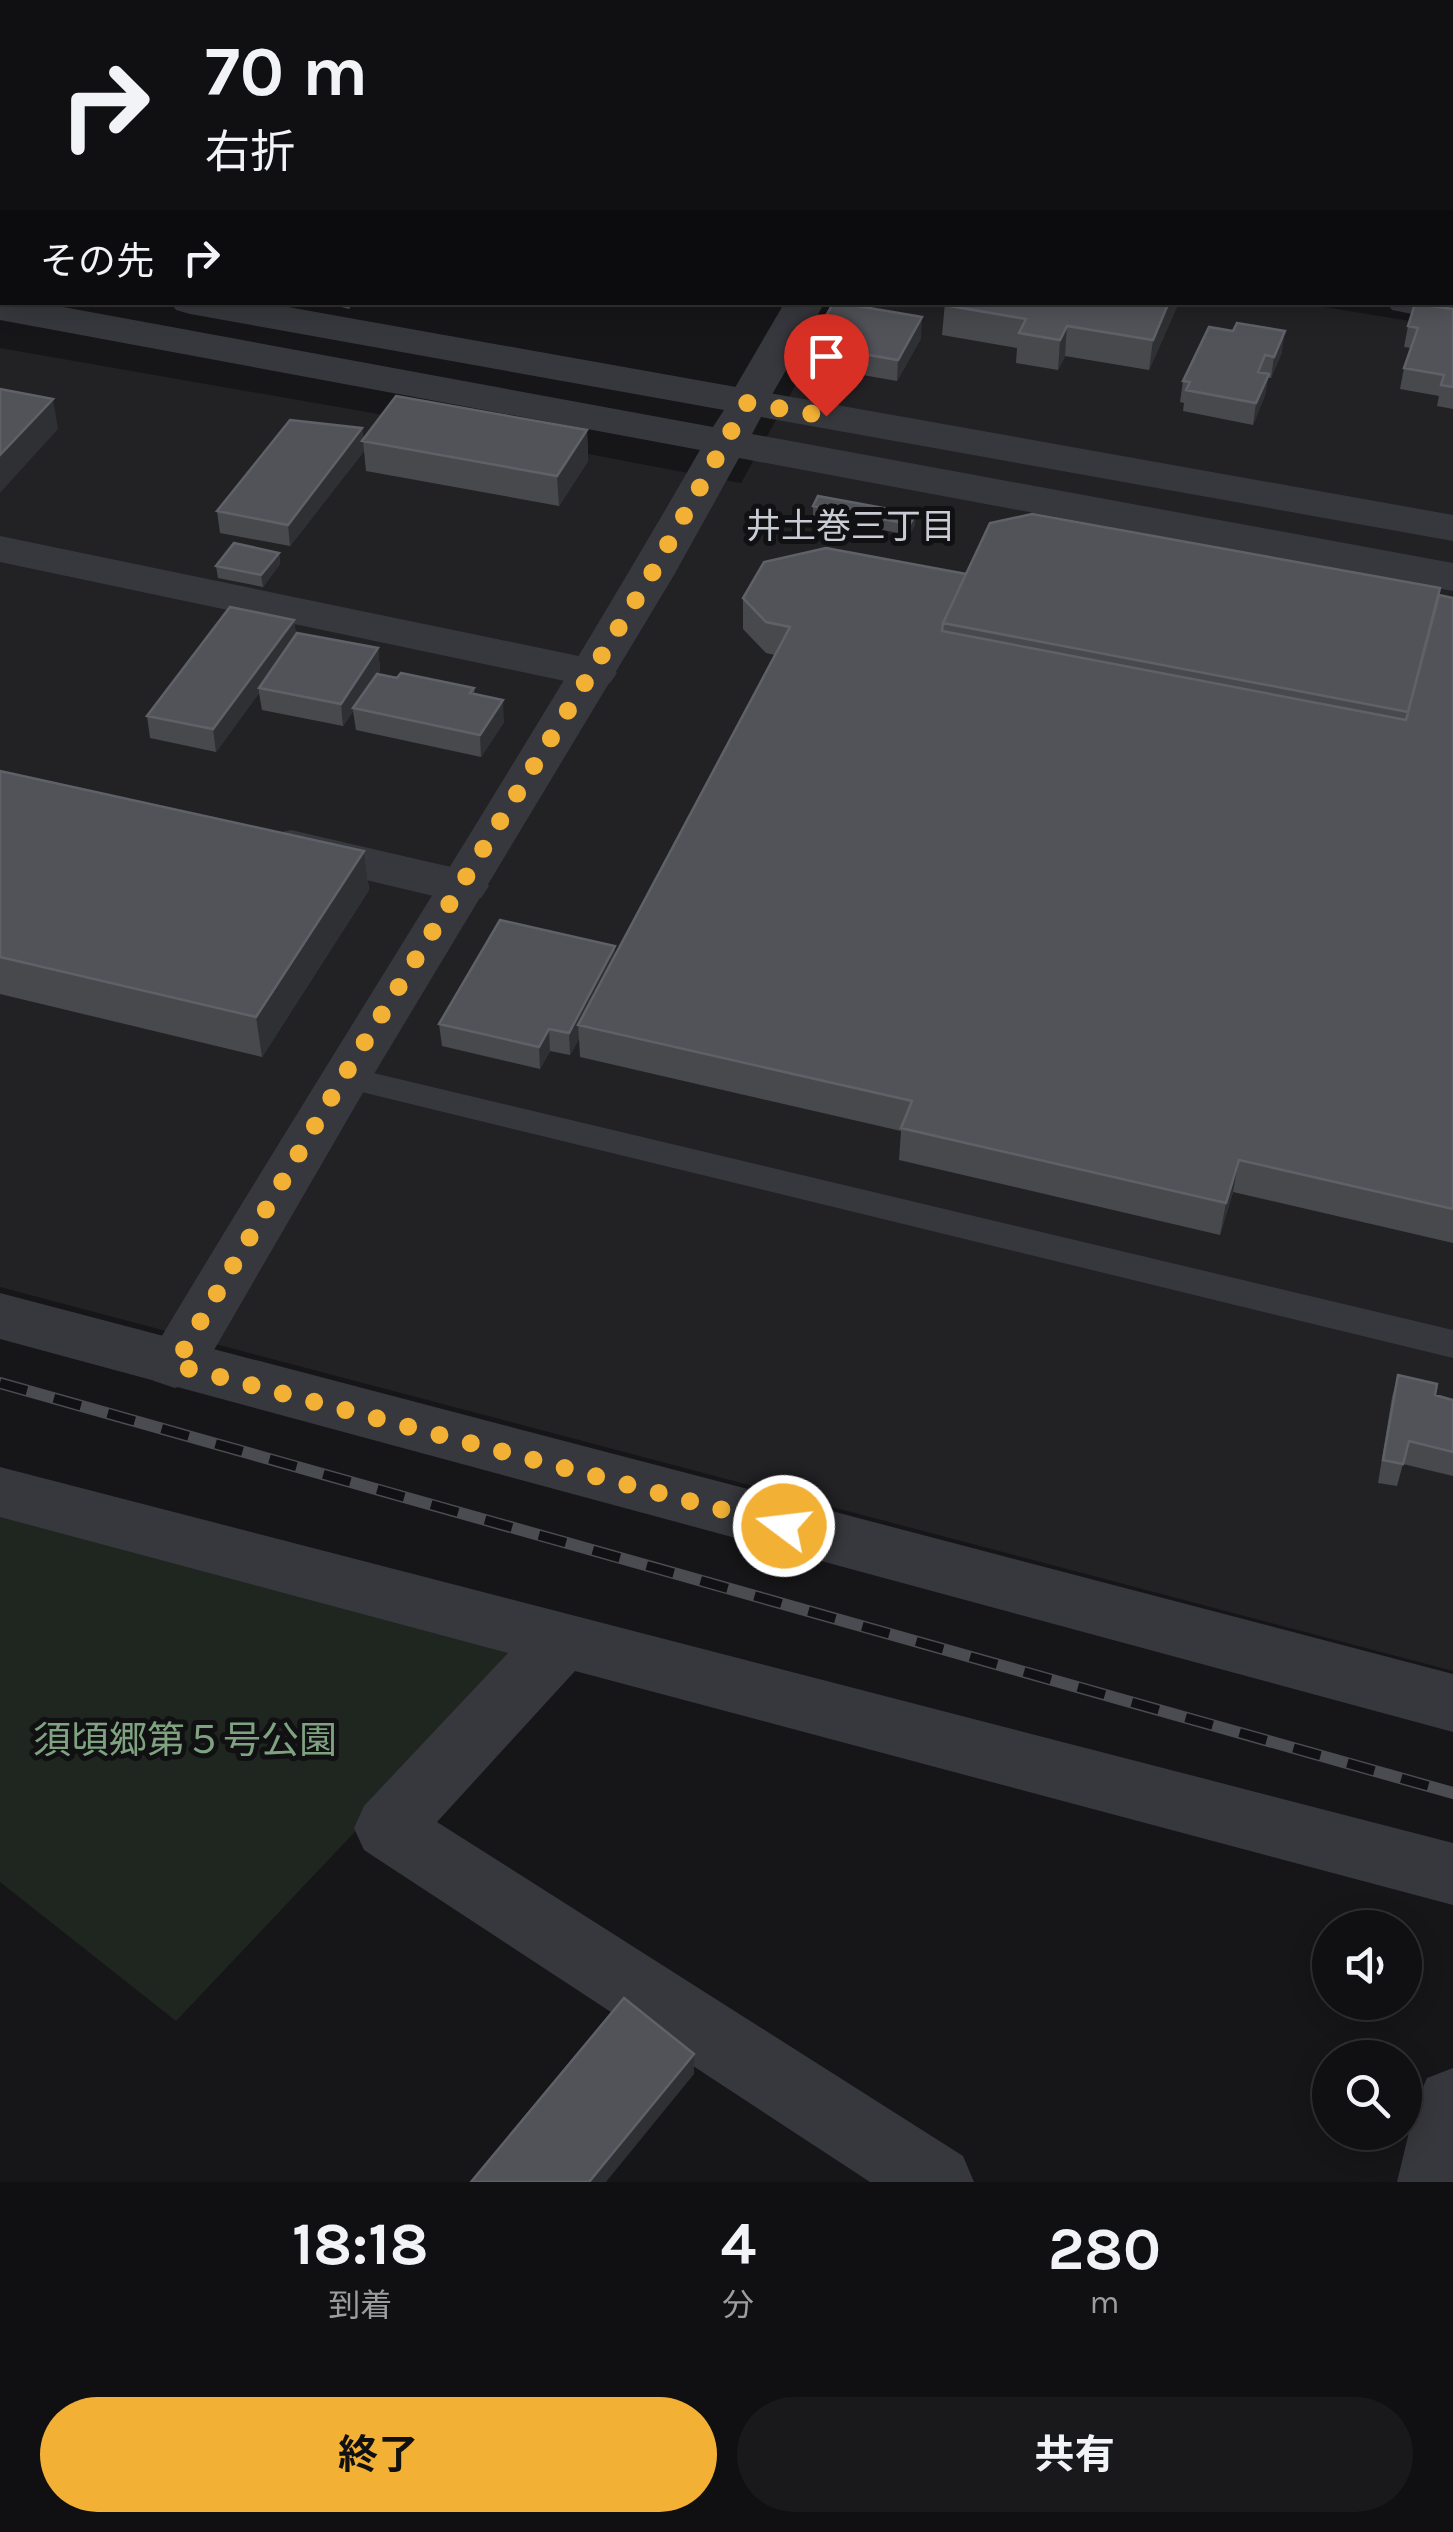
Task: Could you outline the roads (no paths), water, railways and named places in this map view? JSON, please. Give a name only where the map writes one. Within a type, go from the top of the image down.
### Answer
[{"type":"street","points":[[204,305],[1453,577]]},
{"type":"street","points":[[175,1365],[344,1076],[593,672],[802,305]]},
{"type":"street","points":[[1424,305],[1453,310]]},
{"type":"street","points":[[0,308],[737,423],[1453,528]]},
{"type":"street","points":[[0,549],[593,672]]},
{"type":"street","points":[[251,838],[464,886]]},
{"type":"street","points":[[0,1316],[1453,1703]]},
{"type":"street","points":[[0,1492],[1453,1874]]},
{"type":"street","points":[[562,1640],[388,1828],[936,2182]]},
{"type":"street","points":[[1435,2182],[1453,2103]]},
{"type":"lane","points":[[344,1076],[1453,1344]]},
{"type":"railway","points":[[0,1383],[1453,1793]]},
{"type":"district","name":"井土巻三丁目","points":[[851,526]]},
{"type":"park label","name":"須頃郷第５号公園","points":[[185,1740]]}]
